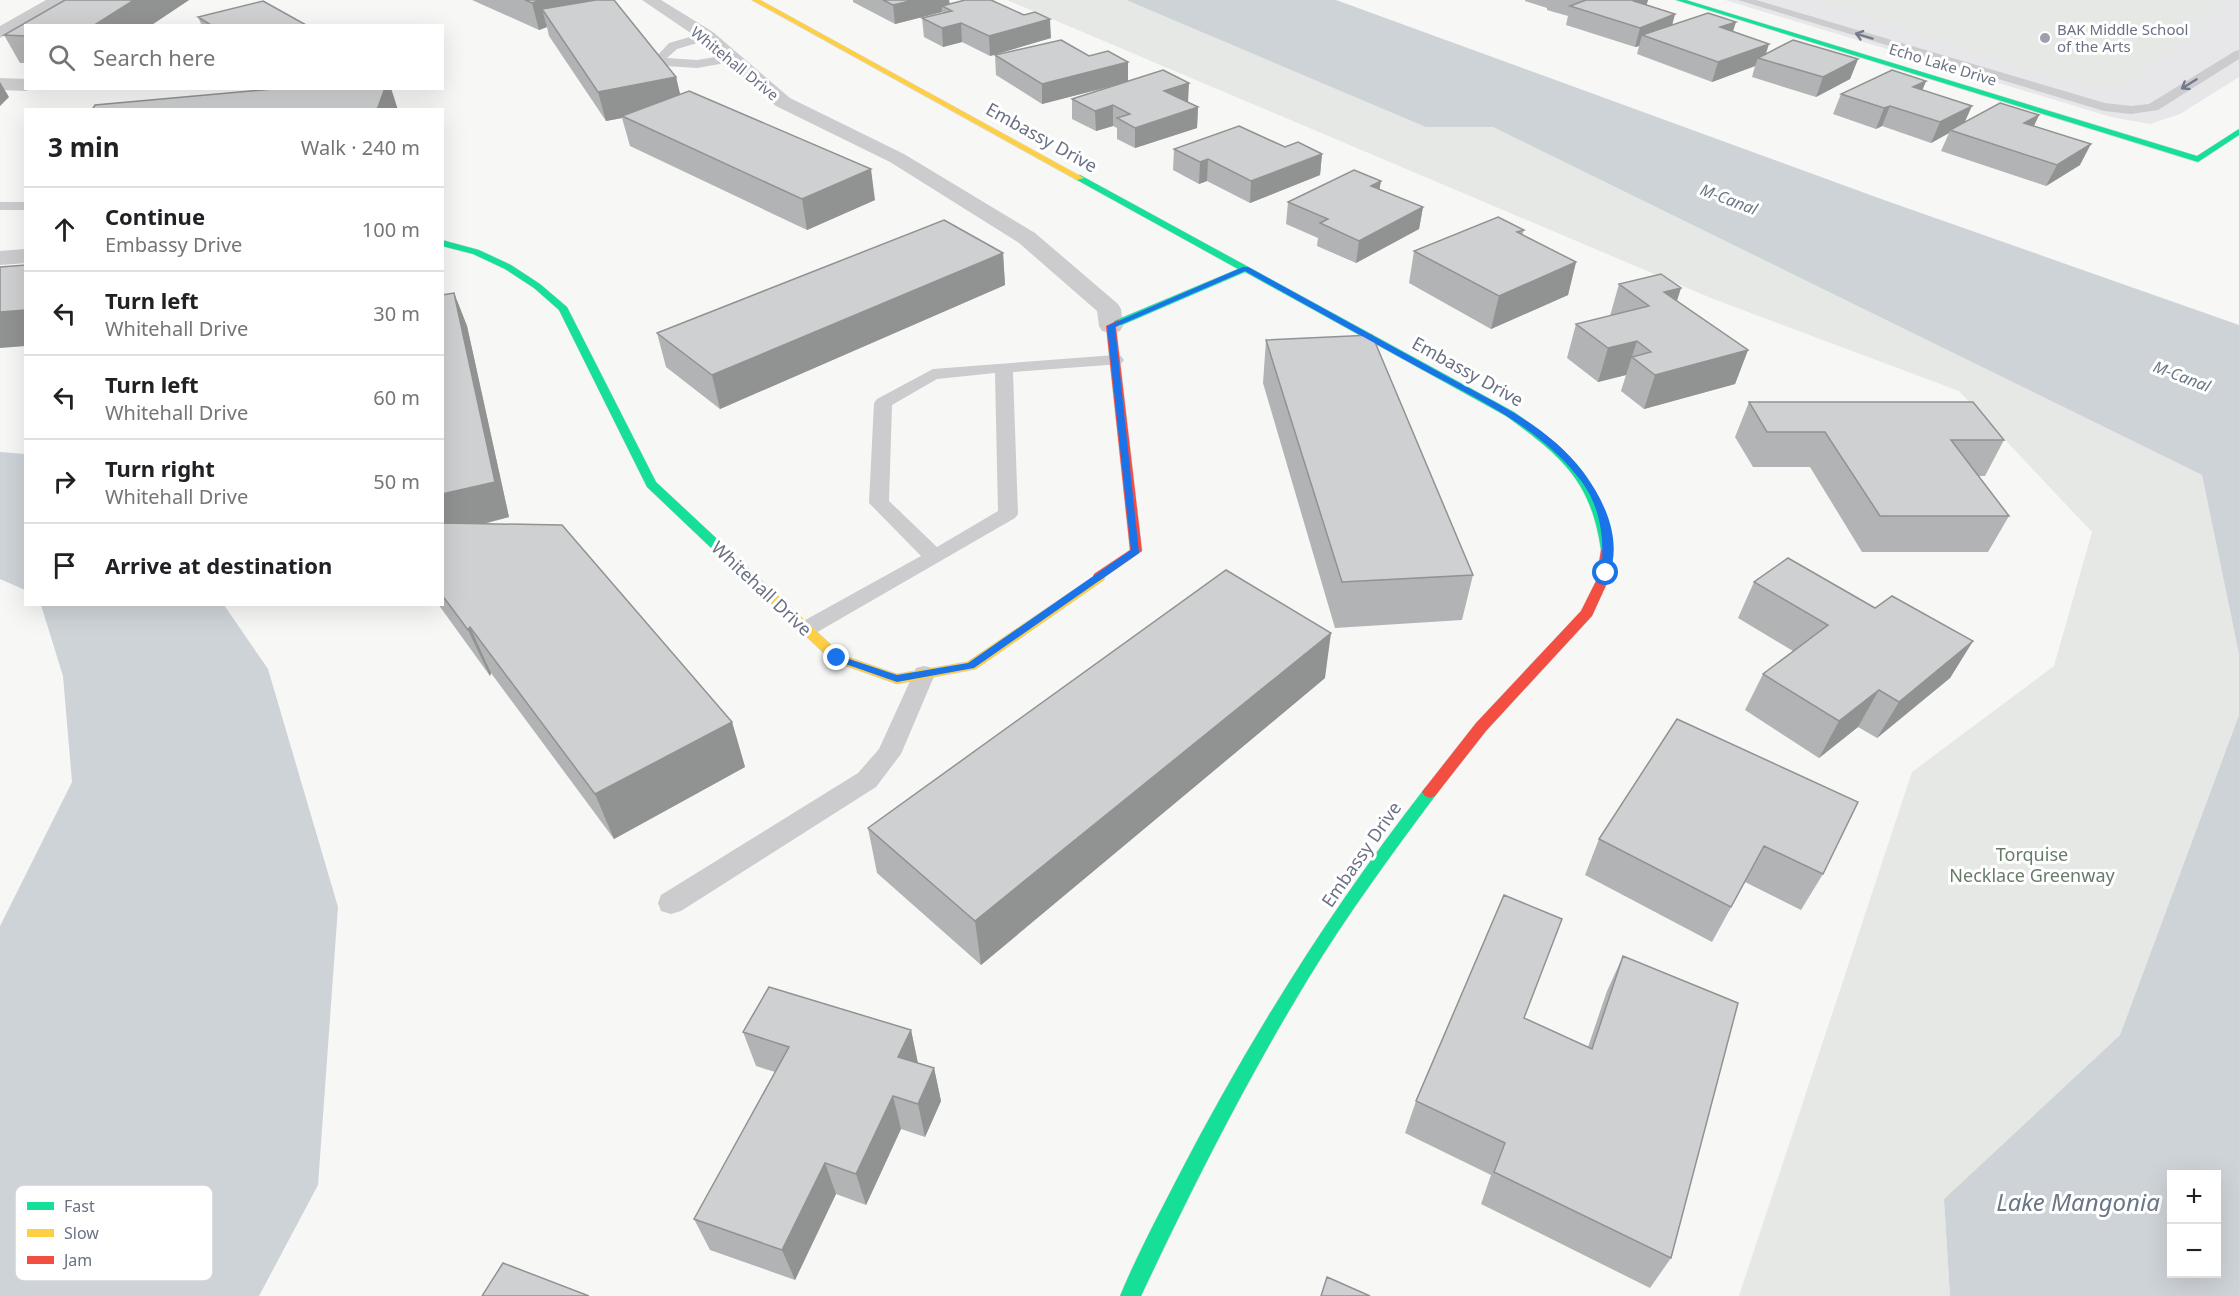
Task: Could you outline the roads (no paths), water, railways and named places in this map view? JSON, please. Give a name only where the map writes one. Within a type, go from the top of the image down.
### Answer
[{"type":"street","points":[[0,33],[58,0]]},
{"type":"street","name":"Whitehall Drive","points":[[444,244],[470,250],[508,266],[540,286],[563,309],[651,484],[837,658],[897,679],[971,666],[1136,551],[1109,309],[1027,238],[897,158],[783,102],[707,36],[650,0]]},
{"type":"street","name":"Embassy Drive","points":[[755,0],[1533,429],[1565,456],[1586,481],[1597,500],[1606,527],[1609,551],[1606,573],[1599,593],[1587,613],[1481,727],[1403,825],[1292,988],[1188,1174],[1130,1296]]},
{"type":"street","name":"Echo Lake Drive","points":[[1679,0],[2198,159],[2239,131]]},
{"type":"street","points":[[0,84],[24,85]]},
{"type":"street","points":[[0,258],[24,256]]},
{"type":"street","points":[[1111,326],[1245,269]]},
{"type":"lane","points":[[1744,0],[2104,107],[2122,109],[2153,106],[2239,54]]},
{"type":"lane","points":[[707,36],[673,46],[663,60],[696,64],[733,58]]},
{"type":"lane","points":[[0,206],[24,206]]},
{"type":"lane","points":[[935,557],[879,503],[883,403],[933,374],[1115,360]]},
{"type":"lane","points":[[806,629],[1008,514],[1004,367]]},
{"type":"lane","points":[[672,903],[867,780],[889,754],[924,674]]},
{"type":"water","name":"M-Canal","points":[[1126,0],[1336,0],[1884,200],[2239,325],[2239,654],[2202,475],[1493,127],[1426,127]]},
{"type":"water","points":[[0,452],[24,454],[24,590],[0,579]]},
{"type":"water","points":[[41,606],[225,606],[268,669],[338,907],[318,1185],[259,1296],[0,1296],[0,926],[72,782],[63,676]]},
{"type":"water","name":"Lake Mangonia","points":[[2239,715],[2239,1296],[1950,1296],[1944,1199],[2120,1035]]},
{"type":"place","name":"BAK Middle School of the Arts","points":[[2045,38]]},
{"type":"park label","name":"Torquise Necklace Greenway","points":[[2032,864]]}]
